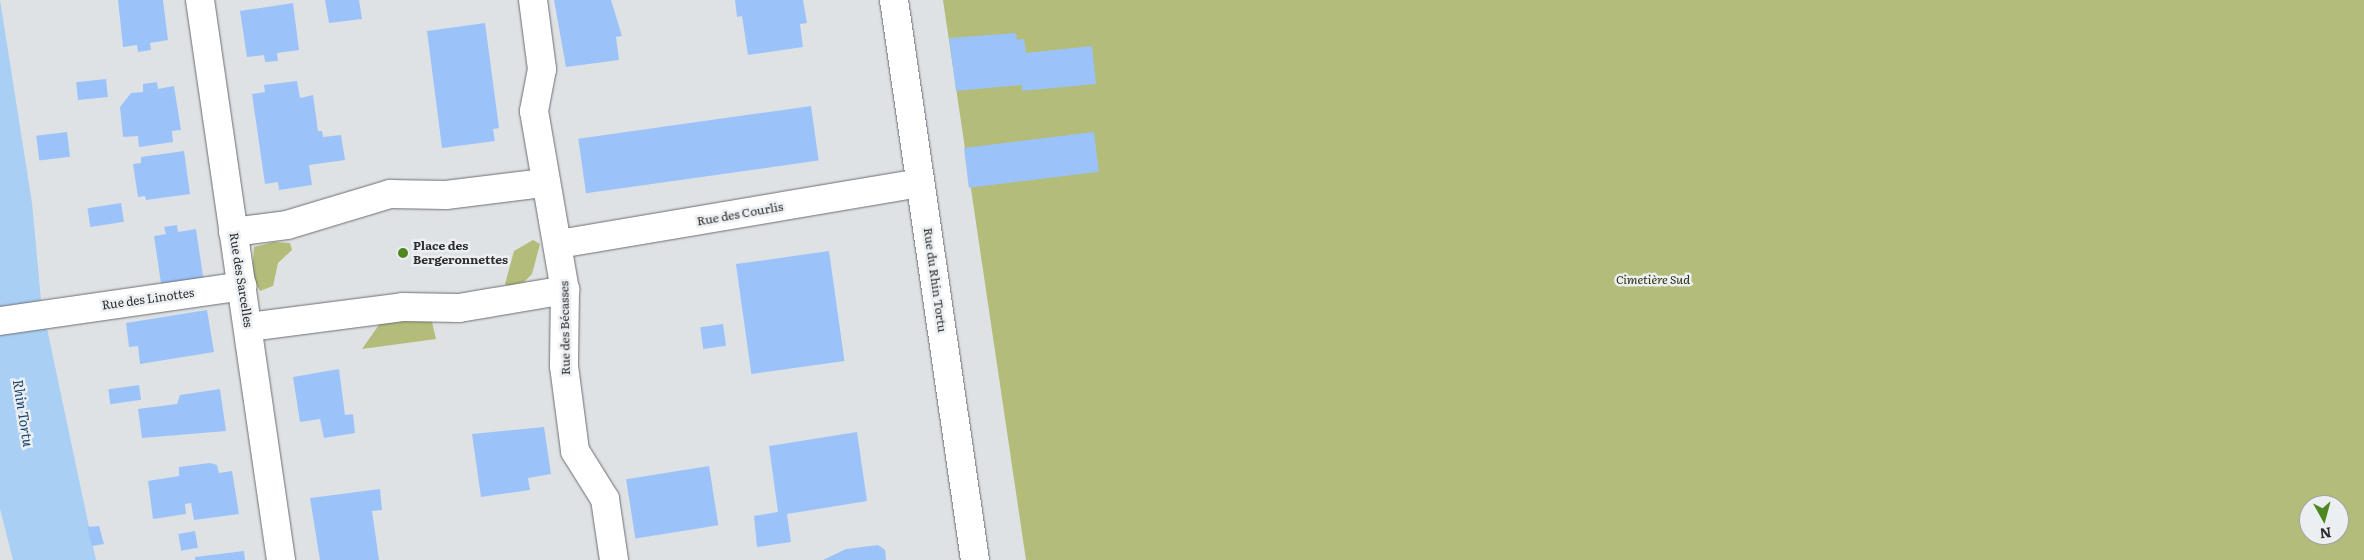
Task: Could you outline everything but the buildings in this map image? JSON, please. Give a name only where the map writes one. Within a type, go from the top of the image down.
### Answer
[{"type":"street","name":"Rue des Sarcelles","points":[[200,0],[233,232],[249,327],[281,560]]},
{"type":"street","name":"Rue des Bécasses","points":[[533,0],[542,68],[534,112],[544,183],[559,244],[565,290],[564,366],[575,451],[605,498],[614,560]]},
{"type":"street","name":"Rue du Rhin Tortu","points":[[894,0],[975,560]]},
{"type":"street","points":[[233,232],[287,225],[390,194],[446,195],[544,183]]},
{"type":"street","name":"Rue des Courlis","points":[[559,244],[920,183]]},
{"type":"street","name":"Rue des Linottes","points":[[0,321],[242,286]]},
{"type":"street","points":[[249,327],[403,307],[459,308],[565,290]]},
{"type":"green space","name":"Cimetière Sud","points":[[943,0],[2364,0],[2364,560],[1026,560]]},
{"type":"green space","points":[[533,240],[540,244],[532,274],[524,282],[508,286],[505,284],[514,251]]},
{"type":"green space","points":[[274,242],[290,243],[292,250],[278,263],[273,286],[260,291],[252,276],[254,247]]},
{"type":"green space","points":[[431,318],[436,339],[362,349],[381,322]]},
{"type":"water","name":"Rhin Tortu","points":[[0,0],[32,203],[41,300],[96,560],[13,560],[0,509]]},
{"type":"place","name":"Place des Bergeronnettes","points":[[403,253]]}]
